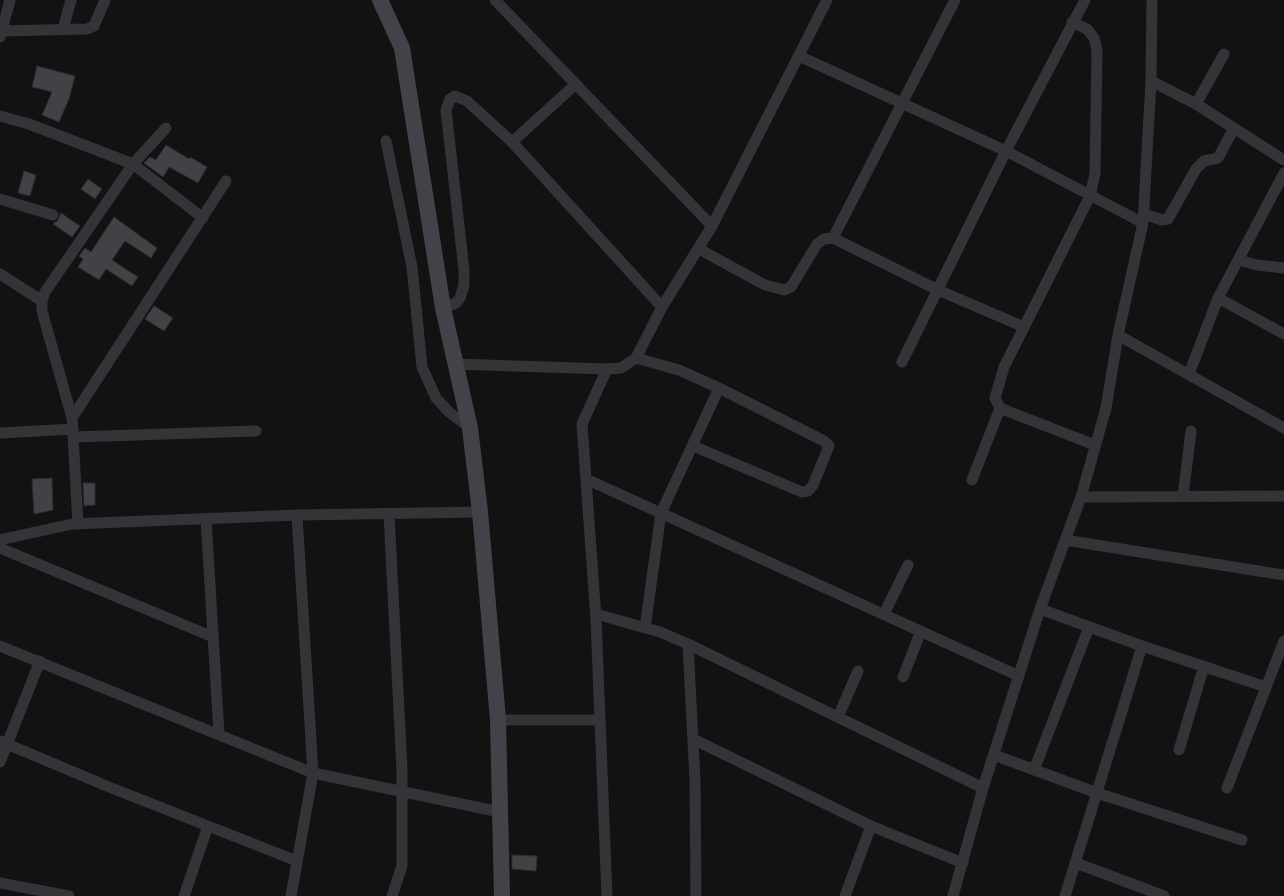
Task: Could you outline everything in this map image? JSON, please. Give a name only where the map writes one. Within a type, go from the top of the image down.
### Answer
[{"type":"street","points":[[10,0],[1,33],[86,29],[94,26],[105,0]]},
{"type":"street","points":[[63,29],[71,0]]},
{"type":"street","points":[[380,0],[402,48],[443,308],[454,364],[470,428],[480,512],[498,720],[502,896]]},
{"type":"street","points":[[495,0],[712,226]]},
{"type":"street","points":[[454,364],[607,369],[622,368],[636,358],[662,307],[712,226],[827,0]]},
{"type":"street","points":[[833,238],[955,0]]},
{"type":"street","points":[[902,362],[1006,151],[1085,0]]},
{"type":"street","points":[[953,896],[983,788],[1040,608],[1081,497],[1106,408],[1118,336],[1143,219],[1152,0]]},
{"type":"street","points":[[1072,22],[1088,29],[1094,38],[1097,50],[1095,174],[1090,196],[1004,367],[995,398],[1000,408],[1095,445]]},
{"type":"street","points":[[1196,104],[1224,54]]},
{"type":"street","points":[[799,56],[1006,151],[1090,196],[1143,219],[1168,219],[1172,215],[1196,168],[1204,162],[1218,158],[1234,128]]},
{"type":"street","points":[[1150,80],[1196,104],[1284,160]]},
{"type":"street","points":[[512,142],[576,84]]},
{"type":"street","points":[[443,308],[456,303],[460,298],[464,270],[446,110],[450,99],[455,96],[467,101],[512,142],[662,307]]},
{"type":"street","points":[[0,116],[28,124],[133,164],[203,218]]},
{"type":"street","points":[[78,524],[73,428],[42,311],[42,301],[45,292],[133,164],[166,128]]},
{"type":"street","points":[[386,142],[412,267],[422,367],[436,398],[449,412],[470,428]]},
{"type":"street","points":[[1188,374],[1218,298],[1284,173]]},
{"type":"street","points":[[73,428],[226,181]]},
{"type":"street","points":[[0,200],[53,215]]},
{"type":"street","points":[[699,249],[765,285],[784,290],[791,287],[817,244],[824,239],[833,238],[938,290],[1024,327]]},
{"type":"street","points":[[1239,260],[1257,265],[1284,268]]},
{"type":"street","points":[[0,274],[42,301]]},
{"type":"street","points":[[1218,298],[1284,334]]},
{"type":"street","points":[[1118,336],[1284,428]]},
{"type":"street","points":[[636,358],[679,370],[719,388],[824,441],[828,446],[827,453],[813,485],[808,491],[802,492],[692,446]]},
{"type":"street","points":[[607,369],[582,424],[596,614],[607,896]]},
{"type":"street","points":[[645,628],[661,513],[719,388]]},
{"type":"street","points":[[972,480],[1000,408]]},
{"type":"street","points":[[0,433],[73,428],[256,431]]},
{"type":"street","points":[[1183,496],[1191,431]]},
{"type":"street","points":[[586,479],[1019,676]]},
{"type":"street","points":[[1081,497],[1284,496]]},
{"type":"street","points":[[0,540],[78,524],[480,512]]},
{"type":"street","points":[[390,514],[402,792],[402,866],[392,896]]},
{"type":"street","points":[[291,896],[313,773],[297,516]]},
{"type":"street","points":[[206,519],[219,734]]},
{"type":"street","points":[[1065,540],[1284,575]]},
{"type":"street","points":[[0,548],[214,638]]},
{"type":"street","points":[[884,614],[908,565]]},
{"type":"street","points":[[1040,608],[1142,646],[1266,687]]},
{"type":"street","points":[[596,614],[645,628],[688,644],[983,788]]},
{"type":"street","points":[[1034,770],[1090,627]]},
{"type":"street","points":[[903,677],[921,631]]},
{"type":"street","points":[[1227,788],[1284,641]]},
{"type":"street","points":[[688,644],[693,739],[696,896]]},
{"type":"street","points":[[0,646],[313,773],[500,812]]},
{"type":"street","points":[[1065,896],[1142,646]]},
{"type":"street","points":[[0,762],[4,742],[40,661]]},
{"type":"street","points":[[1179,750],[1204,666]]},
{"type":"street","points":[[838,717],[858,671]]},
{"type":"street","points":[[498,720],[600,720]]},
{"type":"street","points":[[693,739],[871,826],[963,863]]},
{"type":"street","points":[[4,742],[297,861]]},
{"type":"street","points":[[994,755],[1097,793],[1242,840]]},
{"type":"street","points":[[184,896],[208,826]]},
{"type":"street","points":[[846,896],[871,826]]},
{"type":"street","points":[[1076,862],[1164,896]]},
{"type":"street","points":[[0,883],[69,896]]},
{"type":"building","points":[[37,66],[75,76],[69,99],[59,122],[42,115],[52,92],[32,87]]},
{"type":"building","points":[[166,145],[207,167],[198,183],[169,167],[163,177],[144,163],[150,157],[156,160]]},
{"type":"building","points":[[24,171],[36,175],[30,196],[18,193]]},
{"type":"building","points":[[88,179],[102,189],[95,199],[81,189]]},
{"type":"building","points":[[61,213],[80,226],[72,237],[53,224],[58,220]]},
{"type":"building","points":[[114,217],[157,248],[151,258],[125,241],[112,260],[138,277],[132,286],[106,269],[99,280],[78,267],[83,259],[79,256],[85,248],[91,252]]},
{"type":"building","points":[[154,306],[173,318],[164,331],[145,319]]},
{"type":"building","points":[[52,478],[53,510],[34,514],[32,479]]},
{"type":"building","points":[[83,483],[95,483],[95,505],[84,506]]},
{"type":"building","points":[[512,855],[537,856],[536,871],[512,869]]}]
